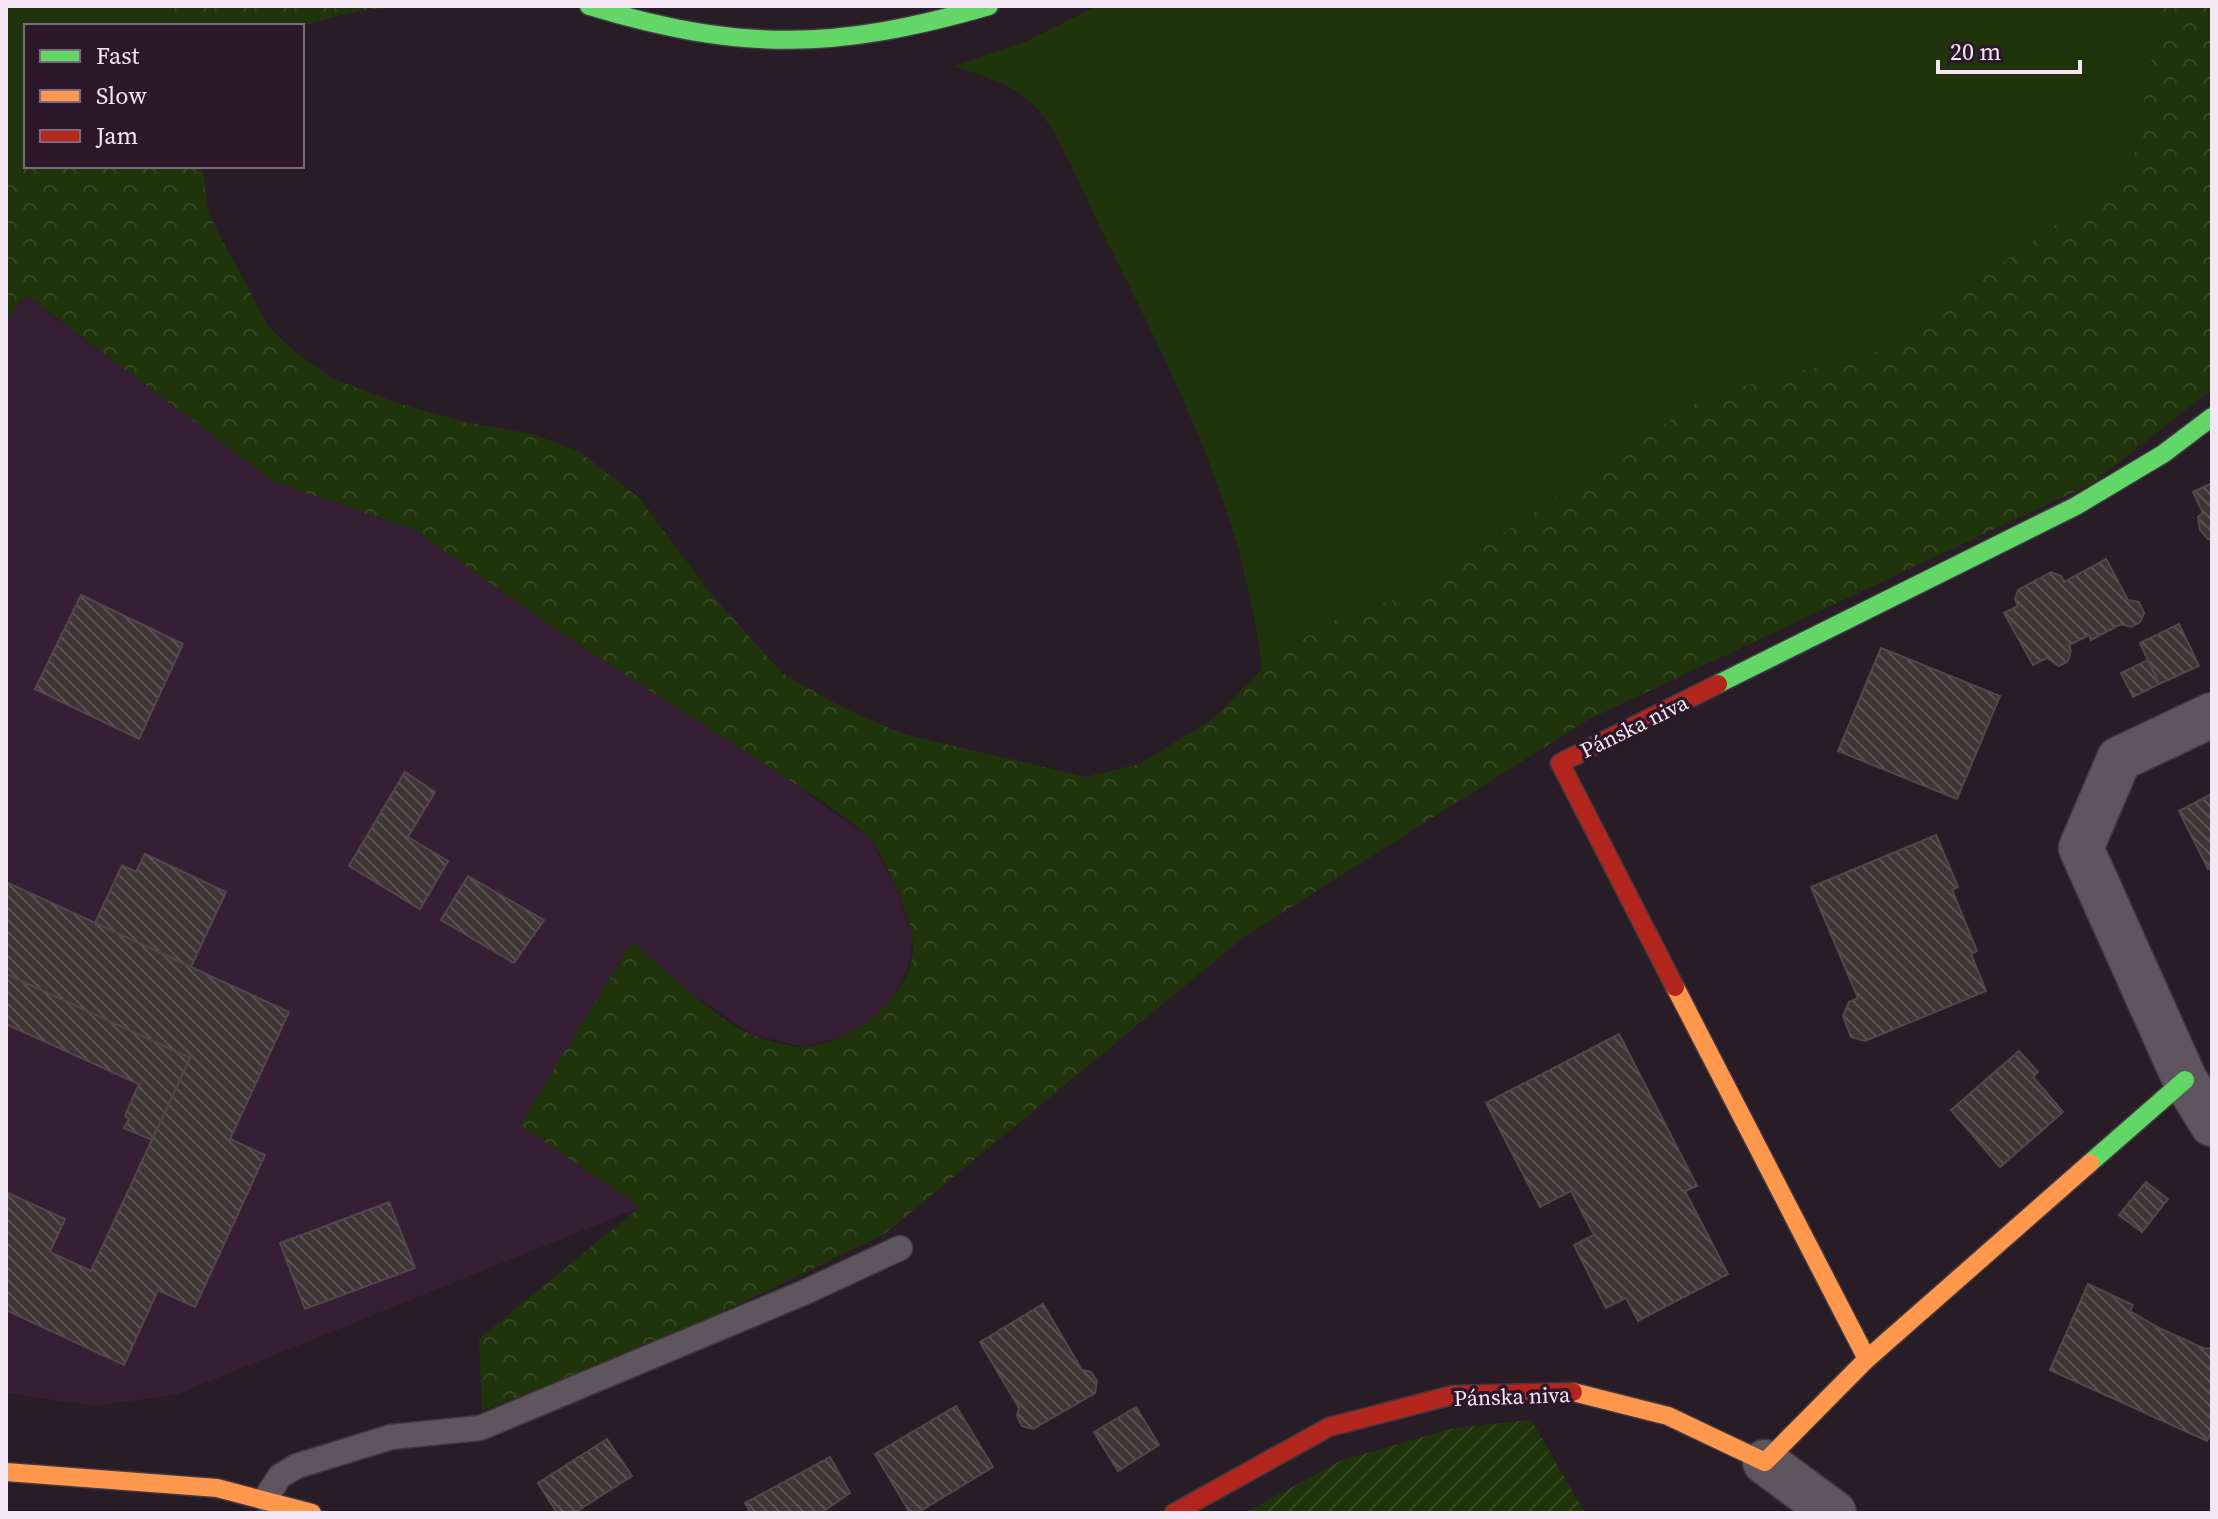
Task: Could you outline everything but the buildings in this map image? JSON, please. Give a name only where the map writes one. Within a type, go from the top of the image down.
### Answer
[{"type":"street","points":[[589,6],[691,33],[770,42],[885,30],[989,6]]},
{"type":"street","name":"Pánska niva","points":[[1867,1359],[1560,763],[2076,506],[2163,454],[2212,417]]},
{"type":"street","points":[[2212,715],[2119,759],[2081,848],[2185,1080],[2212,1124]]},
{"type":"street","points":[[1834,1513],[1765,1462],[1867,1359],[2185,1080]]},
{"type":"street","name":"Pánska niva","points":[[1174,1513],[1329,1427],[1453,1395],[1565,1390],[1668,1416],[1765,1462]]},
{"type":"street","points":[[6,1472],[217,1488],[312,1513]]},
{"type":"lane","points":[[265,1499],[280,1476],[297,1466],[391,1437],[480,1428],[803,1293],[900,1248]]},
{"type":"shaded area","points":[[25,295],[274,482],[414,530],[567,637],[763,762],[868,836],[897,889],[913,938],[907,971],[888,1006],[849,1035],[804,1047],[752,1035],[699,998],[641,1207],[175,1395],[94,1406],[6,1393],[6,322]]},
{"type":"green space","points":[[6,6],[175,6],[166,24],[24,24],[24,164],[6,171]]},
{"type":"green space","points":[[175,6],[417,6],[362,10],[304,24],[166,24]]},
{"type":"green space","points":[[1097,6],[2157,6],[2159,18],[2131,171],[1881,350],[1706,396],[1412,594],[1342,616],[1297,641],[1262,669],[1252,608],[1221,494],[1177,385],[1068,158],[1040,111],[1030,101],[1004,84],[954,66],[1027,41]]},
{"type":"green space","points":[[2157,6],[2212,6],[2212,389],[2091,484],[1589,719],[1245,936],[883,1235],[662,1341],[482,1411],[479,1339],[640,1207],[520,1125],[632,942],[690,993],[737,1027],[771,1041],[805,1047],[844,1036],[881,1010],[896,994],[907,975],[912,955],[912,935],[900,898],[874,845],[854,824],[567,637],[414,530],[274,482],[26,295],[6,322],[6,171],[24,164],[24,168],[202,168],[209,215],[268,326],[295,352],[332,378],[394,402],[461,421],[535,435],[580,452],[639,498],[711,594],[782,673],[843,708],[903,734],[1086,777],[1140,764],[1214,718],[1262,669],[1297,641],[1342,616],[1412,594],[1706,396],[1881,350],[2131,171],[2159,18]]},
{"type":"green space","points":[[1531,1420],[1585,1513],[1245,1513],[1340,1461],[1454,1428]]},
{"type":"traffic: fast","points":[[589,6],[694,32],[789,40],[883,31],[989,6]]},
{"type":"traffic: fast","points":[[1718,684],[2076,506],[2163,454],[2212,417]]},
{"type":"traffic: fast","points":[[2090,1163],[2185,1080]]},
{"type":"traffic: slow","points":[[1675,987],[1867,1359]]},
{"type":"traffic: slow","points":[[1573,1392],[1668,1416],[1765,1462],[1867,1359],[2090,1163]]},
{"type":"traffic: slow","points":[[6,1472],[217,1488],[312,1513]]},
{"type":"traffic: jam","points":[[1675,987],[1560,763],[1718,684]]},
{"type":"traffic: jam","points":[[1174,1513],[1329,1427],[1453,1395],[1573,1392]]}]
